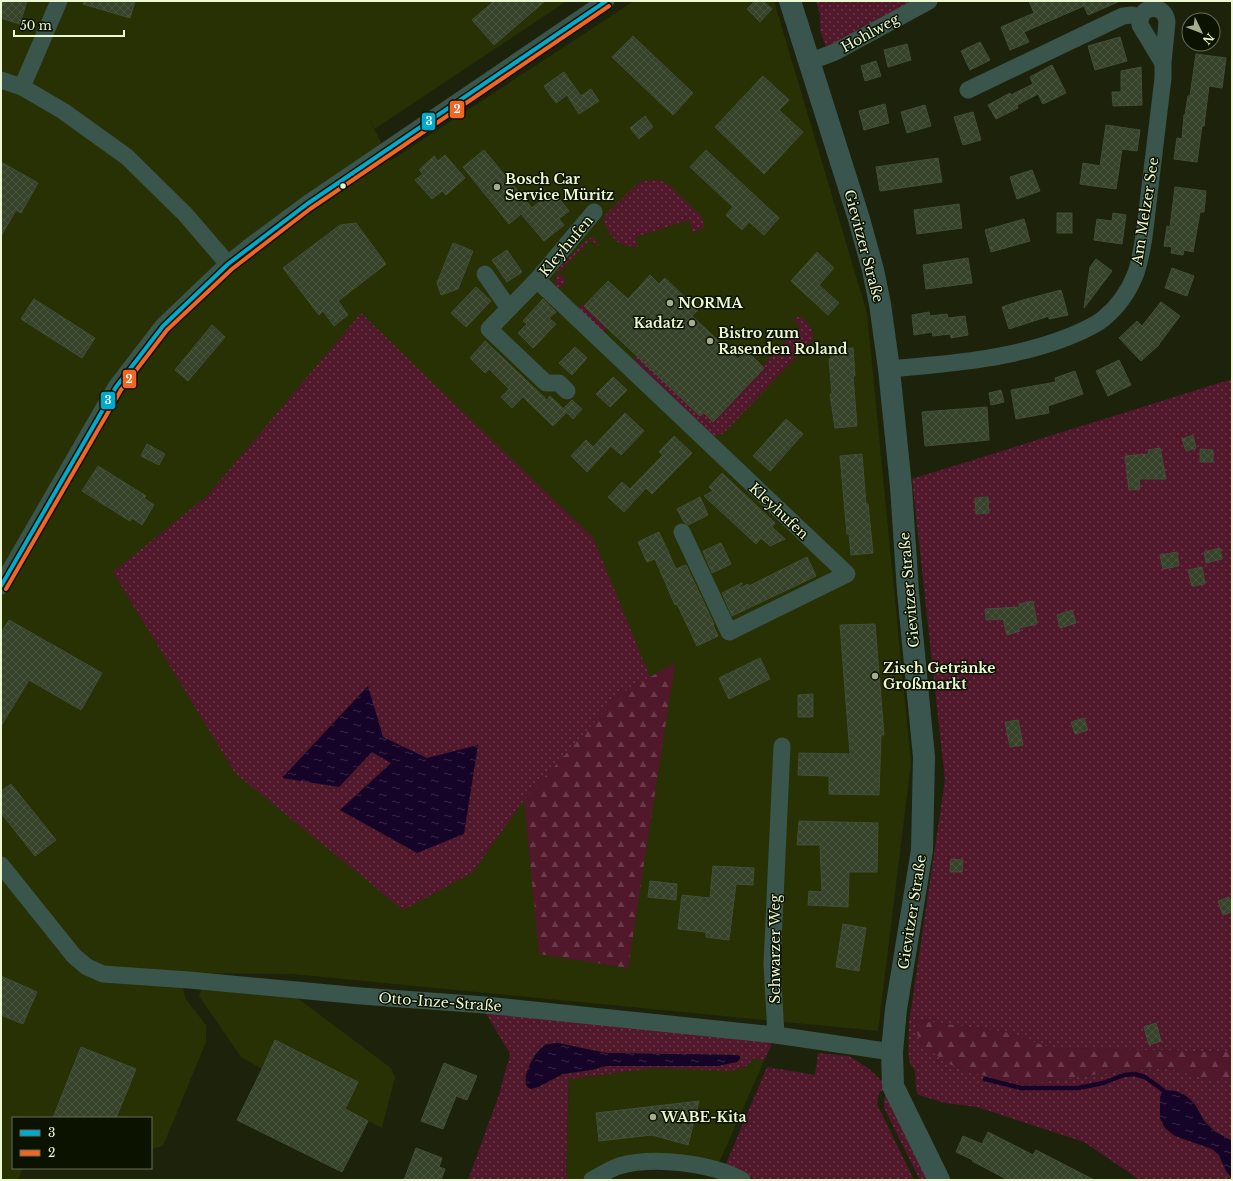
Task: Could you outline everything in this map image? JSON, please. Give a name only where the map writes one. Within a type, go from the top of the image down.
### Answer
[{"type":"main road","name":"Gievitzer Straße","points":[[790,1],[859,219],[873,270],[880,304],[889,369],[901,487],[908,592],[924,757],[922,850],[896,1009],[892,1052],[893,1086],[939,1180]]},
{"type":"street","points":[[22,87],[59,1]]},
{"type":"street","points":[[1,586],[116,387],[163,326],[228,264],[307,204],[606,1]]},
{"type":"street","name":"Hohlweg","points":[[809,62],[835,52],[929,1]]},
{"type":"street","name":"Am Melzer See","points":[[889,369],[986,358],[1029,349],[1076,334],[1091,326],[1112,311],[1129,288],[1136,273],[1140,258],[1151,180],[1163,78],[1167,22],[1166,16],[1161,10],[1154,8],[1146,10],[1141,17],[1132,15],[1123,16],[968,90]]},
{"type":"street","points":[[1141,17],[1141,28],[1163,63]]},
{"type":"street","points":[[1,80],[22,87],[63,111],[127,157],[185,214],[228,264]]},
{"type":"street","name":"Kleyhufen","points":[[567,391],[558,383],[546,383],[489,329],[537,280],[594,212]]},
{"type":"street","points":[[485,274],[510,307]]},
{"type":"street","name":"Kleyhufen","points":[[537,280],[847,574],[729,632],[682,532]]},
{"type":"street","name":"Schwarzer Weg","points":[[776,1035],[772,964],[782,746]]},
{"type":"street","name":"Otto-Inze-Straße","points":[[1,865],[74,956],[87,967],[103,974],[484,1005],[776,1035]]},
{"type":"street","points":[[776,1035],[892,1052]]},
{"type":"street","points":[[592,1180],[619,1166],[659,1161],[719,1171],[742,1180]]},
{"type":"shaded area","points":[[1,1],[567,1],[375,129],[367,114],[390,161],[634,1],[774,1],[867,313],[911,763],[878,1031],[292,974],[184,973],[183,987],[185,998],[206,1025],[206,1042],[163,1146],[152,1149],[152,1117],[12,1117],[12,1169],[23,1169],[18,1180],[1,1180]]},
{"type":"shaded area","points":[[202,988],[296,997],[391,1068],[395,1077],[382,1128],[262,1069],[241,1057],[199,996]]},
{"type":"shaded area","name":"WABE-Kita","points":[[754,1057],[764,1061],[718,1165],[596,1169],[582,1180],[570,1180],[566,1176],[569,1079],[655,1068],[732,1071],[747,1066]]},
{"type":"green space","points":[[816,1],[917,1],[826,48],[820,30],[820,15]]},
{"type":"green space","points":[[643,181],[661,181],[669,185],[702,217],[705,226],[704,228],[693,232],[689,220],[635,237],[638,247],[621,244],[615,240],[609,232],[603,217],[635,186]]},
{"type":"green space","points":[[593,237],[600,247],[591,240],[559,273],[567,281],[558,290],[578,309],[582,304],[607,328],[600,335],[555,287],[559,268],[588,239]]},
{"type":"green space","points":[[361,313],[593,538],[650,677],[620,694],[524,800],[472,873],[403,910],[235,773],[113,572],[208,495]]},
{"type":"green space","points":[[795,317],[801,317],[811,327],[813,333],[812,340],[722,434],[713,436],[630,363],[637,356],[700,416],[703,412],[713,421],[764,368],[762,366],[800,327],[793,319]]},
{"type":"green space","points":[[1232,379],[1232,1052],[1051,1048],[1005,1032],[916,1020],[915,1026],[949,1064],[973,1073],[1023,1084],[1124,1071],[1169,1068],[1214,1081],[1225,1077],[1232,1079],[1232,1141],[1216,1132],[1205,1122],[1195,1105],[1183,1094],[1160,1097],[1160,1118],[1165,1128],[1175,1136],[1212,1149],[1219,1155],[1232,1180],[1140,1180],[1084,1142],[977,1107],[945,1103],[919,1095],[916,1090],[915,1071],[910,1063],[908,1053],[909,1023],[945,780],[912,479]]},
{"type":"green space","points":[[675,663],[628,968],[539,954],[524,800],[620,694]]},
{"type":"green space","points":[[484,1010],[772,1039],[771,1046],[764,1061],[754,1058],[747,1066],[732,1071],[655,1068],[569,1079],[566,1175],[570,1180],[468,1180],[499,1095],[510,1054]],"holes":[[[558,1043],[606,1053],[737,1055],[740,1056],[718,1066],[606,1066],[563,1074],[538,1087],[525,1077],[535,1055],[545,1045]]]},
{"type":"green space","points":[[916,1020],[1005,1032],[1051,1048],[1232,1052],[1232,1079],[1225,1077],[1214,1081],[1169,1068],[1124,1071],[1023,1084],[973,1073],[949,1064],[922,1045],[915,1026]]},
{"type":"green space","points":[[818,1053],[849,1056],[868,1068],[887,1086],[879,1093],[877,1104],[914,1180],[757,1180],[725,1166],[767,1067],[815,1075]]},
{"type":"green space","points":[[887,1092],[932,1180],[920,1180],[885,1109],[884,1100]]},
{"type":"water","points":[[368,686],[383,737],[427,758],[478,745],[464,834],[417,853],[340,810],[391,763],[372,752],[339,787],[282,778]]},
{"type":"water","points":[[558,1043],[606,1053],[737,1055],[740,1056],[740,1059],[737,1062],[718,1066],[606,1066],[563,1074],[538,1087],[531,1089],[527,1087],[527,1071],[533,1058],[545,1045]]},
{"type":"water","points":[[1163,1090],[1177,1092],[1186,1096],[1196,1106],[1203,1119],[1209,1126],[1232,1141],[1232,1178],[1226,1171],[1219,1155],[1212,1149],[1175,1136],[1165,1128],[1160,1118],[1160,1097]]},
{"type":"building","points":[[1,1],[27,1],[20,24],[1,18]]},
{"type":"building","points":[[84,1],[135,1],[130,18],[83,4]]},
{"type":"building","points":[[494,1],[545,1],[494,45],[472,20]]},
{"type":"building","points":[[755,1],[763,1],[772,9],[760,22],[747,9]]},
{"type":"building","points":[[1029,1],[1120,1],[1088,15],[1084,6],[1024,32],[1029,42],[1010,50],[1001,27],[1034,13]]},
{"type":"building","points":[[633,36],[693,93],[673,115],[612,57]]},
{"type":"building","points":[[1120,37],[1127,61],[1095,70],[1088,46]]},
{"type":"building","points":[[980,42],[990,60],[970,70],[961,51]]},
{"type":"building","points":[[907,44],[911,60],[888,67],[884,50]]},
{"type":"building","points":[[1196,54],[1226,58],[1222,88],[1209,86],[1204,126],[1202,126],[1197,162],[1174,159],[1177,138],[1182,139],[1184,115],[1188,96],[1190,96]]},
{"type":"building","points":[[876,61],[881,76],[865,81],[861,66]]},
{"type":"building","points":[[1052,65],[1066,93],[1043,104],[1038,94],[1017,105],[1018,108],[996,119],[988,105],[1010,93],[1011,95],[1033,84],[1030,77]]},
{"type":"building","points":[[1141,67],[1142,105],[1113,106],[1112,92],[1121,92],[1121,71]]},
{"type":"building","points":[[564,72],[581,96],[591,89],[599,101],[579,114],[567,95],[556,103],[544,86]]},
{"type":"building","points":[[763,76],[789,100],[779,110],[803,132],[764,174],[715,127]]},
{"type":"building","points":[[885,104],[889,123],[864,130],[859,111]]},
{"type":"building","points":[[925,105],[931,126],[907,133],[901,112]]},
{"type":"building","points":[[973,112],[981,140],[963,145],[954,117]]},
{"type":"building","points":[[645,116],[653,127],[639,139],[630,128]]},
{"type":"building","points":[[1106,125],[1140,130],[1137,151],[1122,149],[1116,189],[1080,184],[1083,163],[1100,166]]},
{"type":"building","name":"Bosch Car Service Müritz","points":[[484,150],[532,208],[553,191],[569,211],[559,219],[564,225],[544,241],[521,214],[509,224],[463,167]]},
{"type":"building","points":[[706,150],[779,218],[764,235],[749,222],[742,230],[726,215],[733,207],[690,167]]},
{"type":"building","points":[[445,155],[465,178],[446,195],[442,191],[432,199],[415,180],[423,174],[419,170],[434,156],[438,161]]},
{"type":"building","points":[[938,158],[942,182],[880,191],[876,167]]},
{"type":"building","points":[[1,162],[38,183],[21,213],[16,210],[1,236]]},
{"type":"building","points":[[1032,170],[1040,191],[1017,199],[1010,177]]},
{"type":"building","points":[[1175,187],[1206,191],[1204,212],[1200,212],[1193,252],[1184,250],[1183,255],[1171,253],[1172,247],[1164,246],[1167,226],[1170,227]]},
{"type":"building","points":[[959,204],[962,228],[917,234],[914,210]]},
{"type":"building","points":[[1057,213],[1072,213],[1072,233],[1057,233]]},
{"type":"building","points":[[1113,213],[1126,215],[1122,244],[1094,240],[1097,219],[1112,221]]},
{"type":"building","points":[[1024,219],[1030,241],[991,252],[985,230]]},
{"type":"building","points":[[356,223],[386,264],[338,301],[348,315],[334,326],[323,311],[319,315],[283,268],[340,225]]},
{"type":"building","points":[[453,243],[473,251],[458,289],[441,295],[437,283]]},
{"type":"building","points":[[507,250],[522,272],[507,282],[492,260]]},
{"type":"building","points":[[817,252],[834,268],[819,285],[839,303],[828,315],[791,281]]},
{"type":"building","points":[[968,258],[972,283],[926,289],[923,265]]},
{"type":"building","points":[[1096,259],[1112,271],[1084,308],[1090,267]]},
{"type":"building","points":[[1172,268],[1194,276],[1187,296],[1165,288]]},
{"type":"building","points":[[650,275],[659,284],[665,278],[698,310],[692,316],[738,359],[746,350],[764,368],[713,422],[703,412],[700,416],[584,306],[608,281],[628,299]]},
{"type":"building","points":[[476,287],[491,301],[466,327],[451,313]]},
{"type":"building","points":[[1061,290],[1068,315],[1049,319],[1049,316],[1009,329],[1002,307]]},
{"type":"building","points":[[34,299],[95,338],[82,358],[21,319]]},
{"type":"building","points":[[543,299],[556,312],[549,318],[556,324],[533,348],[518,333],[527,324],[523,321]]},
{"type":"building","points":[[1161,302],[1180,316],[1159,345],[1141,361],[1119,338],[1137,321],[1142,326]]},
{"type":"building","points":[[929,312],[930,316],[947,314],[948,318],[965,316],[968,335],[951,338],[950,334],[933,336],[932,332],[914,335],[912,315]]},
{"type":"building","points":[[212,325],[225,337],[188,381],[175,370]]},
{"type":"building","points":[[485,341],[547,400],[550,396],[567,412],[553,426],[523,397],[512,408],[501,397],[509,389],[489,369],[485,373],[470,358]]},
{"type":"building","points":[[575,347],[587,358],[572,375],[559,363]]},
{"type":"building","points":[[853,348],[855,376],[853,376],[857,426],[835,428],[830,394],[832,394],[829,359],[831,359],[830,350]]},
{"type":"building","points":[[1119,360],[1131,385],[1108,396],[1096,371]]},
{"type":"building","points":[[1075,371],[1083,394],[1048,406],[1049,413],[1016,419],[1011,390],[1056,382],[1055,378]]},
{"type":"building","points":[[613,377],[627,390],[610,407],[596,394]]},
{"type":"building","points":[[1001,390],[1004,402],[991,405],[989,393]]},
{"type":"building","points":[[572,400],[582,409],[573,419],[563,409]]},
{"type":"building","points":[[987,407],[989,440],[925,446],[922,412]]},
{"type":"building","points":[[625,413],[644,431],[621,455],[611,446],[587,472],[571,456],[586,440],[593,447]]},
{"type":"building","points":[[786,419],[803,434],[770,471],[753,456]]},
{"type":"building","points":[[1193,435],[1196,448],[1186,451],[1182,439]]},
{"type":"building","points":[[674,436],[692,453],[652,494],[646,488],[624,512],[608,497],[622,482],[630,489],[663,455],[659,452]]},
{"type":"building","points":[[147,444],[165,454],[159,465],[141,456]]},
{"type":"building","points":[[1160,448],[1166,479],[1139,479],[1140,489],[1129,490],[1125,456],[1149,454],[1148,450]]},
{"type":"building","points":[[1200,449],[1213,450],[1213,462],[1200,462]]},
{"type":"building","points":[[862,454],[866,504],[868,504],[873,553],[851,555],[849,534],[847,534],[840,456]]},
{"type":"building","points":[[98,466],[146,496],[144,498],[154,505],[142,525],[132,518],[130,521],[82,491]]},
{"type":"building","points":[[722,473],[775,523],[772,527],[785,539],[770,546],[761,538],[756,544],[704,496],[713,491],[709,487]]},
{"type":"building","points":[[700,497],[708,515],[688,525],[684,522],[677,509]]},
{"type":"building","points":[[988,497],[989,513],[976,514],[975,498]]},
{"type":"building","points":[[659,532],[676,569],[686,565],[714,624],[713,625],[718,636],[697,646],[677,604],[675,605],[655,559],[647,562],[638,542]]},
{"type":"building","points":[[721,543],[731,564],[712,573],[703,551]]},
{"type":"building","points":[[1220,548],[1222,559],[1206,563],[1204,552]]},
{"type":"building","points":[[1177,552],[1179,566],[1163,569],[1160,555]]},
{"type":"building","points":[[807,557],[816,576],[732,616],[722,593],[742,583],[738,589],[748,584],[749,586]]},
{"type":"building","points":[[1202,567],[1205,584],[1192,586],[1188,570]]},
{"type":"building","points":[[1033,601],[1037,624],[1019,628],[1020,631],[1007,635],[1003,619],[986,620],[985,609],[1020,607],[1019,604]]},
{"type":"building","points":[[1072,610],[1076,623],[1060,628],[1057,615]]},
{"type":"building","points":[[9,620],[102,673],[81,710],[29,680],[1,726],[1,633]]},
{"type":"building","points":[[875,624],[884,735],[881,735],[879,795],[829,794],[829,776],[798,775],[799,753],[850,754],[840,625]]},
{"type":"building","points":[[760,658],[770,679],[729,699],[719,678]]},
{"type":"building","points":[[813,694],[813,717],[798,717],[798,695]]},
{"type":"building","points":[[1084,718],[1088,730],[1075,734],[1071,722]]},
{"type":"building","points":[[1018,720],[1023,745],[1010,747],[1005,722]]},
{"type":"building","points":[[11,784],[56,840],[35,856],[1,813],[1,791]]},
{"type":"building","points":[[799,821],[878,823],[877,872],[849,872],[848,907],[808,905],[809,891],[822,892],[820,845],[797,845]]},
{"type":"building","points":[[951,859],[963,860],[962,872],[950,872]]},
{"type":"building","points":[[713,866],[754,868],[753,885],[736,884],[729,940],[706,937],[706,932],[678,929],[682,895],[710,898]]},
{"type":"building","points":[[650,881],[677,884],[676,900],[648,897]]},
{"type":"building","points":[[1229,897],[1232,912],[1223,915],[1218,901]]},
{"type":"building","points":[[843,924],[866,928],[859,971],[836,967]]},
{"type":"building","points":[[1,976],[37,992],[23,1024],[1,1015]]},
{"type":"building","points":[[1156,1023],[1161,1041],[1149,1045],[1144,1027]]},
{"type":"building","points":[[275,1040],[358,1082],[345,1109],[368,1121],[342,1172],[237,1120]]},
{"type":"building","points":[[81,1047],[136,1069],[116,1117],[53,1117]]},
{"type":"building","points":[[444,1063],[477,1076],[467,1100],[456,1096],[443,1129],[421,1121]]},
{"type":"building","points":[[699,1101],[688,1145],[652,1135],[599,1141],[596,1113]]},
{"type":"building","points":[[988,1132],[1033,1155],[1036,1150],[1094,1180],[1008,1180],[956,1152],[963,1136],[982,1144]]},
{"type":"building","points":[[416,1148],[442,1158],[439,1167],[445,1169],[441,1180],[404,1180]]},
{"type":"waterway","points":[[985,1079],[1021,1088],[1078,1088],[1103,1083],[1124,1075],[1134,1074],[1145,1077],[1163,1090]]},
{"type":"transit line","name":"3","points":[[1,586],[116,387],[163,326],[228,264],[307,204],[606,1]]},
{"type":"transit line","name":"2","points":[[6,589],[121,390],[167,330],[232,269],[310,209],[609,6]]},
{"type":"place","name":"Bosch Car Service Müritz","points":[[497,187]]},
{"type":"place","name":"NORMA","points":[[670,303]]},
{"type":"place","name":"Kadatz","points":[[692,323]]},
{"type":"place","name":"Bistro zum Rasenden Roland","points":[[710,341]]},
{"type":"place","name":"Zisch Getränke Großmarkt","points":[[875,676]]},
{"type":"place","name":"WABE-Kita","points":[[653,1117]]}]
